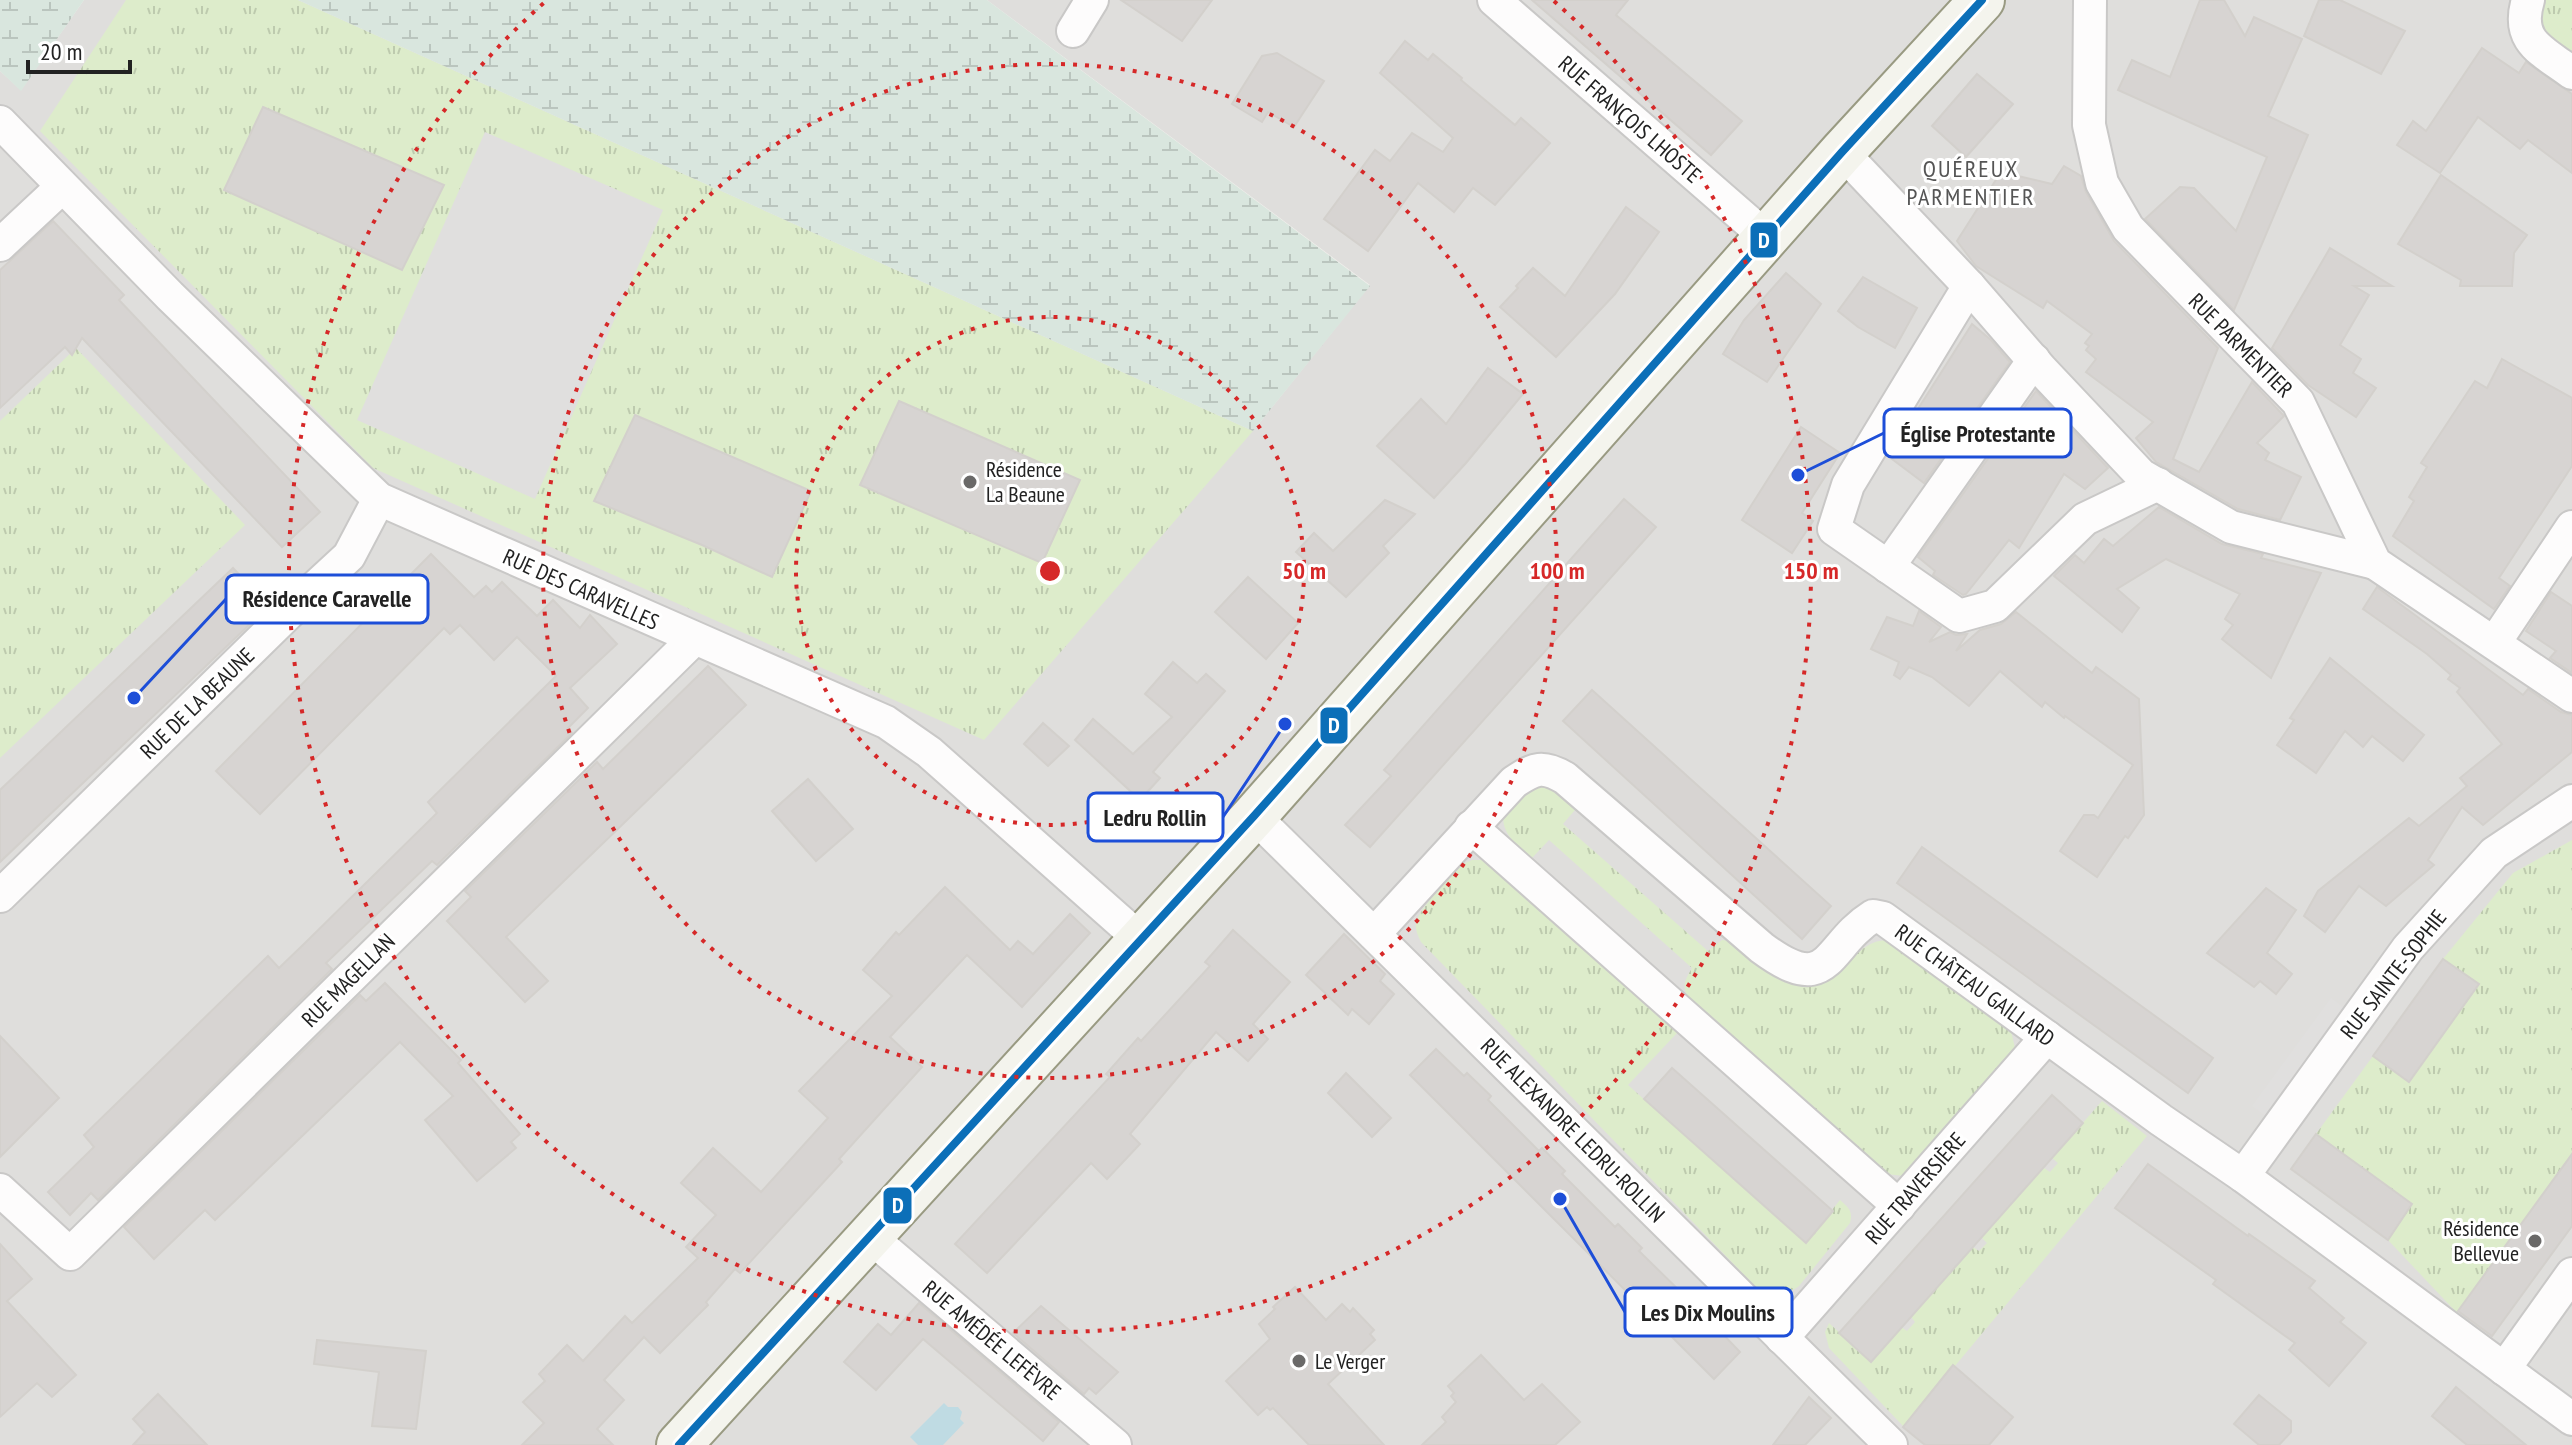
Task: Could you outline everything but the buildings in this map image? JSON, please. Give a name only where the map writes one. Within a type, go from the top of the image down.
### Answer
[{"type":"street","points":[[1073,31],[1092,0]]},
{"type":"street","name":"RUE FRANÇOIS LHOSTE","points":[[1494,0],[1749,222],[1764,239]]},
{"type":"street","points":[[679,1445],[1254,816],[1764,239],[1982,0]]},
{"type":"street","name":"RUE PARMENTIER","points":[[2090,0],[2089,125],[2102,183],[2128,228],[2298,402],[2375,563]]},
{"type":"street","points":[[2528,0],[2523,25],[2531,42],[2572,73]]},
{"type":"street","name":"RUE DES CARAVELLES","points":[[0,122],[379,499],[886,722],[939,761],[1140,939]]},
{"type":"street","points":[[1842,152],[2141,475],[2231,527],[2375,563],[2572,696]]},
{"type":"street","points":[[0,245],[62,187]]},
{"type":"street","points":[[1969,286],[1848,485],[1834,529],[1959,616],[1995,606],[2085,519],[2158,484]]},
{"type":"street","points":[[1888,567],[2034,360]]},
{"type":"street","name":"RUE DE LA BEAUNE","points":[[0,896],[349,556],[379,499]]},
{"type":"street","points":[[2495,642],[2572,527]]},
{"type":"street","name":"RUE MAGELLAN","points":[[0,1190],[70,1254],[694,639]]},
{"type":"street","name":"RUE CHÂTEAU GAILLARD","points":[[1374,934],[1514,782],[1529,772],[1541,769],[1552,771],[1565,778],[1785,965],[1800,969],[1827,963],[1862,923],[1873,916],[1883,918],[2243,1176],[2572,1419]]},
{"type":"street","name":"RUE SAINTE-SOPHIE","points":[[2243,1176],[2408,948],[2494,853],[2572,801]]},
{"type":"street","name":"RUE ALEXANDRE LEDRU-ROLLIN","points":[[1254,816],[1891,1445]]},
{"type":"street","points":[[1471,827],[1899,1206]]},
{"type":"street","name":"RUE TRAVERSIÈRE","points":[[1782,1338],[2047,1037]]},
{"type":"street","name":"RUE AMÉDÉE LEFÈVRE","points":[[869,1236],[1115,1445]]},
{"type":"street","points":[[2504,1369],[2572,1274]]},
{"type":"shaded area","points":[[84,0],[298,0],[1253,431],[1370,285],[987,0],[2572,0],[2572,1445],[0,1445],[0,71],[21,90]]},
{"type":"shaded area","points":[[485,132],[663,210],[535,499],[357,420]]},
{"type":"shaded area","points":[[2331,998],[2357,1018],[2278,1125],[2252,1106]]},
{"type":"green space","points":[[0,0],[84,0],[21,91],[0,71]]},
{"type":"green space","points":[[126,0],[298,0],[1253,431],[984,740],[373,468],[40,131]]},
{"type":"green space","points":[[298,0],[987,0],[1370,286],[1253,431]]},
{"type":"green space","points":[[2545,0],[2572,0],[2572,60],[2542,37],[2538,16]]},
{"type":"green space","points":[[76,348],[245,525],[0,758],[0,421]]},
{"type":"green space","points":[[1538,781],[1580,804],[1563,824],[1708,951],[1722,940],[1730,941],[1841,969],[1871,944],[1894,941],[2011,1031],[2014,1057],[1904,1176],[1886,1174],[1689,999],[1685,983],[1692,968],[1549,840],[1532,858],[1514,842],[1505,829],[1504,814],[1511,803]]},
{"type":"green space","points":[[2572,840],[2572,1154],[2457,1313],[2388,1240],[2412,1204],[2316,1134],[2373,1056],[2410,1081],[2479,985],[2443,959],[2513,873]]},
{"type":"green space","points":[[1484,860],[1494,867],[1678,1032],[1628,1085],[1805,1243],[1840,1200],[1848,1208],[1850,1223],[1799,1286],[1778,1294],[1757,1288],[1421,942],[1416,926],[1423,909],[1463,864]]},
{"type":"green space","points":[[2102,1101],[2147,1136],[1904,1427],[1829,1348],[1825,1332],[1829,1323],[1871,1362],[1901,1327],[1907,1331],[1915,1322],[1911,1317],[1973,1247],[1979,1251],[1987,1243],[1981,1237],[2044,1168],[2050,1172],[2058,1163],[2052,1158]]},
{"type":"water","points":[[944,1403],[948,1407],[958,1407],[964,1423],[943,1445],[918,1445],[910,1437]]},
{"type":"transit line","name":"D","points":[[679,1445],[1254,816],[1842,152],[1982,0]]},
{"type":"place","name":"Église Protestante","points":[[1798,475]]},
{"type":"place","name":"Résidence La Beaune","points":[[970,482]]},
{"type":"place","name":"Résidence Caravelle","points":[[134,698]]},
{"type":"place","name":"Ledru Rollin","points":[[1285,724]]},
{"type":"place","name":"Les Dix Moulins","points":[[1560,1199]]},
{"type":"place","name":"Résidence Bellevue","points":[[2535,1241]]},
{"type":"place","name":"Le Verger","points":[[1299,1361]]},
{"type":"district","name":"QUÉREUX PARMENTIER","points":[[1971,183]]}]
